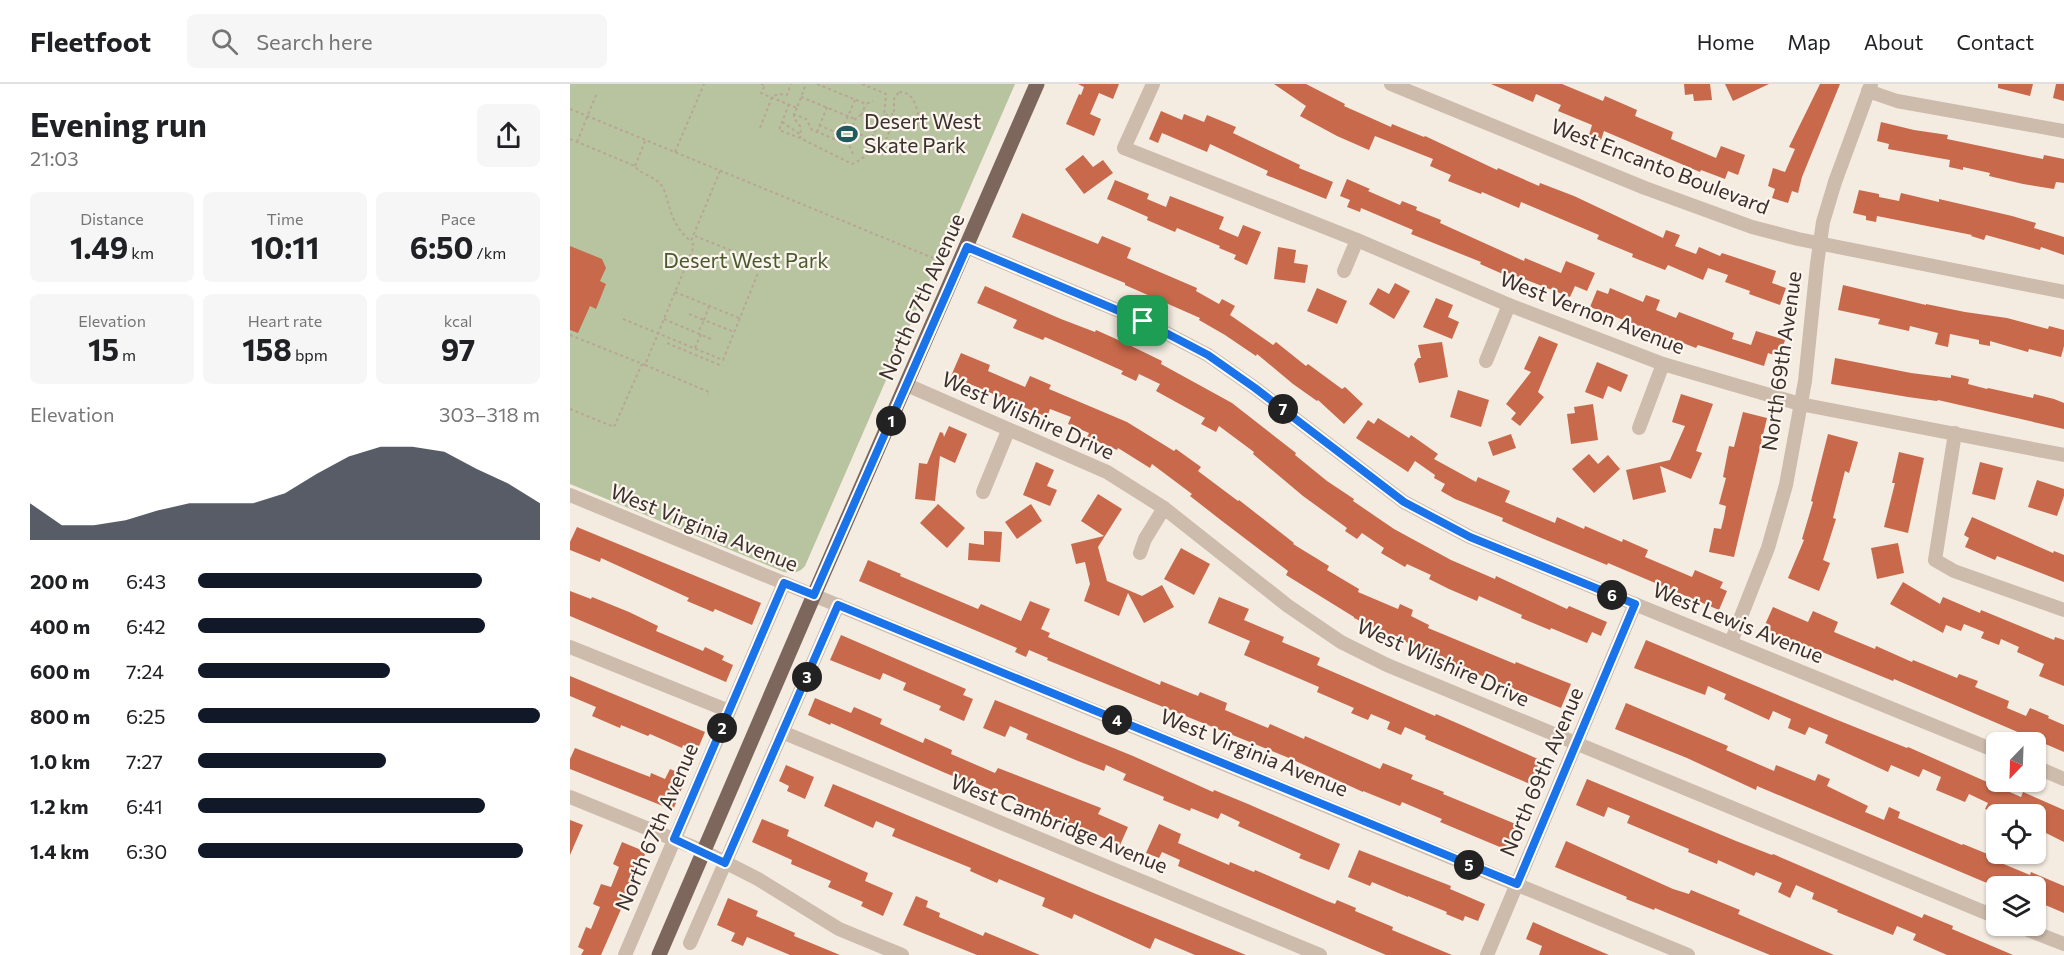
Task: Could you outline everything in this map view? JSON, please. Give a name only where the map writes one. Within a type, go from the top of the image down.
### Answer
[{"type":"main road","name":"North 67th Avenue","points":[[661,954],[703,851],[1037,84]]},
{"type":"street","name":"West Vernon Avenue","points":[[1153,84],[1124,148],[1357,240],[1509,305],[1663,363],[1800,404],[2064,455]]},
{"type":"street","name":"West Encanto Boulevard","points":[[1391,84],[1646,188],[1752,227],[1820,244],[2064,292]]},
{"type":"street","name":"North 69th Avenue","points":[[1731,642],[1768,548],[1786,485],[1805,381],[1816,264],[1828,204],[1870,88]]},
{"type":"street","points":[[1870,88],[1897,101],[2064,131]]},
{"type":"street","points":[[1344,271],[1357,240]]},
{"type":"street","name":"West Lewis Avenue","points":[[967,247],[1143,321],[1208,355],[1404,502],[1470,537],[1986,747]]},
{"type":"street","points":[[1486,361],[1509,305]]},
{"type":"street","points":[[1639,428],[1663,363]]},
{"type":"street","name":"West Wilshire Drive","points":[[907,385],[1107,472],[1164,508],[1288,606],[1341,642],[1386,665],[1986,912]]},
{"type":"street","points":[[982,492],[1008,430]]},
{"type":"street","points":[[1954,433],[1952,462],[1935,560],[1954,571],[2064,610]]},
{"type":"street","name":"West Virginia Avenue","points":[[570,495],[1688,955]]},
{"type":"street","points":[[1140,553],[1145,538],[1164,508]]},
{"type":"street","name":"North 67th Avenue","points":[[625,955],[784,583]]},
{"type":"street","name":"North 69th Avenue","points":[[1486,955],[1635,604]]},
{"type":"street","points":[[690,943],[838,605]]},
{"type":"street","points":[[570,646],[729,711]]},
{"type":"street","name":"West Cambridge Avenue","points":[[782,732],[1320,955]]},
{"type":"street","points":[[2046,771],[2064,779]]},
{"type":"street","points":[[570,797],[703,851],[758,879],[839,929],[902,955]]},
{"type":"street","points":[[2044,936],[2064,944]]},
{"type":"path","points":[[675,152],[704,84]]},
{"type":"path","points":[[761,84],[765,86],[761,93],[797,108]]},
{"type":"path","points":[[760,128],[772,97],[778,94],[787,95],[791,84]]},
{"type":"path","points":[[800,137],[801,129],[794,114],[806,84]]},
{"type":"path","points":[[817,84],[866,104]]},
{"type":"path","points":[[789,104],[779,130],[800,137],[848,163],[855,164],[888,137],[889,130],[883,119],[886,94],[862,84]]},
{"type":"path","points":[[904,92],[915,102],[919,124],[912,128],[894,121],[893,114],[896,109],[895,95],[904,92]]},
{"type":"path","points":[[576,142],[596,95]]},
{"type":"path","points":[[801,97],[855,119]]},
{"type":"path","points":[[837,141],[855,100]]},
{"type":"path","points":[[853,154],[849,145],[854,132],[853,123],[861,115],[866,104],[873,101]]},
{"type":"path","points":[[817,132],[827,108]]},
{"type":"path","points":[[570,109],[938,260]]},
{"type":"path","points":[[794,114],[806,119],[812,130],[849,145]]},
{"type":"path","points":[[884,115],[893,114]]},
{"type":"path","points":[[854,132],[867,137],[872,136],[876,130],[871,122],[861,115]]},
{"type":"path","points":[[782,122],[800,137]]},
{"type":"path","points":[[819,125],[851,139]]},
{"type":"path","points":[[570,139],[634,166],[662,186],[673,216],[683,234],[692,241]]},
{"type":"path","points":[[634,166],[645,140]]},
{"type":"path","points":[[570,409],[615,427],[664,319],[720,171]]},
{"type":"path","points":[[623,318],[723,360],[762,263],[695,236]]},
{"type":"path","points":[[675,292],[740,318]]},
{"type":"path","points":[[694,354],[710,306]]},
{"type":"path","points":[[689,314],[734,332]]},
{"type":"path","points":[[664,319],[711,339]]},
{"type":"path","points":[[570,335],[709,392],[708,395]]},
{"type":"path","points":[[673,346],[675,340]]},
{"type":"path","points":[[667,343],[722,366]]},
{"type":"path","points":[[684,350],[686,345]]},
{"type":"path","points":[[706,359],[708,354]]},
{"type":"path","points":[[717,364],[719,358]]},
{"type":"green space","name":"Desert West Park","points":[[570,84],[1015,84],[805,566],[798,572],[784,572],[570,484]]},
{"type":"building","points":[[1078,84],[1119,84],[1113,99],[1099,93],[1090,114],[1101,119],[1094,136],[1066,124],[1084,87]]},
{"type":"building","points":[[1274,84],[1306,84],[1345,104],[1344,106],[1391,127],[1392,124],[1425,136],[1497,170],[1498,168],[1539,186],[1540,183],[1574,196],[1663,238],[1666,230],[1680,235],[1675,246],[1696,254],[1699,247],[1720,256],[1722,253],[1776,271],[1772,283],[1786,288],[1780,305],[1749,294],[1750,291],[1725,282],[1728,275],[1708,268],[1703,280],[1668,265],[1665,270],[1632,257],[1633,254],[1597,239],[1599,235],[1521,202],[1519,208],[1482,192],[1481,194],[1448,181],[1451,175],[1430,166],[1433,159],[1375,136],[1369,150],[1300,116],[1306,106]]},
{"type":"building","points":[[1491,84],[1562,84],[1603,101],[1605,96],[1637,110],[1635,116],[1673,132],[1671,139],[1716,158],[1721,146],[1745,155],[1738,175],[1728,171],[1725,179],[1701,170],[1700,172],[1604,131],[1601,140],[1589,135],[1592,125],[1558,111],[1561,105],[1536,94],[1533,102]]},
{"type":"building","points":[[1684,84],[1710,84],[1712,100],[1694,101],[1693,94],[1685,95]]},
{"type":"building","points":[[1725,84],[1769,84],[1733,101]]},
{"type":"building","points":[[1820,84],[1840,84],[1802,177],[1798,193],[1792,191],[1788,203],[1772,198],[1775,189],[1768,186],[1773,168],[1785,172],[1795,149],[1789,147]]},
{"type":"building","points":[[1998,84],[2033,84],[2030,96],[1998,88]]},
{"type":"building","points":[[2056,84],[2064,84],[2064,101],[2053,98]]},
{"type":"building","points":[[1161,111],[1182,120],[1184,114],[1204,122],[1207,115],[1236,127],[1233,133],[1300,165],[1299,168],[1333,182],[1326,199],[1266,175],[1268,171],[1210,144],[1207,152],[1162,133],[1158,143],[1149,139]]},
{"type":"building","points":[[1881,122],[1948,135],[1947,139],[2043,159],[2044,155],[2064,159],[2064,183],[2056,182],[2054,189],[2023,184],[1989,176],[1990,173],[1963,167],[1963,170],[1949,167],[1950,160],[1888,149],[1889,144],[1877,141]]},
{"type":"building","points":[[1083,155],[1093,167],[1103,160],[1113,173],[1084,194],[1065,169]]},
{"type":"building","points":[[1347,179],[1400,205],[1402,201],[1417,207],[1416,210],[1441,220],[1440,223],[1524,261],[1525,258],[1561,273],[1566,261],[1595,273],[1587,291],[1575,286],[1570,297],[1506,272],[1505,275],[1480,264],[1481,262],[1411,234],[1413,230],[1361,208],[1360,212],[1347,207],[1350,200],[1340,196]]},
{"type":"building","points":[[1115,180],[1149,194],[1147,199],[1166,207],[1170,196],[1224,217],[1219,229],[1238,237],[1243,225],[1261,232],[1247,265],[1234,259],[1236,255],[1219,248],[1220,246],[1177,228],[1175,232],[1107,199]]},
{"type":"building","points":[[1859,190],[1899,201],[1901,193],[1939,202],[1939,199],[2036,223],[2034,228],[2064,237],[2064,255],[2041,247],[2040,250],[1986,235],[1984,240],[1972,235],[1877,216],[1876,222],[1866,220],[1866,216],[1853,213]]},
{"type":"building","points":[[1022,213],[1098,244],[1102,236],[1131,248],[1127,258],[1197,288],[1196,291],[1219,304],[1222,299],[1235,306],[1230,315],[1273,345],[1276,342],[1306,366],[1308,364],[1342,389],[1345,387],[1363,404],[1344,424],[1318,400],[1293,384],[1257,354],[1256,356],[1199,320],[1200,318],[1125,285],[1125,283],[1012,237]]},
{"type":"building","points":[[570,246],[602,259],[606,268],[600,281],[606,284],[596,309],[590,306],[578,333],[570,330]]},
{"type":"building","points":[[1278,247],[1296,250],[1294,263],[1308,265],[1305,283],[1274,279]]},
{"type":"building","points":[[1395,283],[1410,291],[1394,319],[1369,304],[1378,288],[1389,294]]},
{"type":"building","points":[[1843,285],[1926,305],[2007,318],[2048,329],[2049,326],[2064,330],[2061,357],[2029,349],[2028,352],[1990,341],[1990,346],[1979,344],[1979,340],[1950,334],[1948,347],[1935,344],[1938,333],[1910,326],[1909,331],[1878,324],[1880,319],[1838,310]]},
{"type":"building","points":[[985,286],[1061,319],[1095,332],[1096,330],[1162,361],[1161,364],[1232,403],[1296,453],[1295,455],[1327,481],[1394,529],[1451,560],[1495,579],[1496,576],[1567,609],[1569,606],[1607,622],[1601,636],[1592,632],[1587,643],[1551,628],[1550,630],[1479,596],[1477,601],[1449,589],[1429,579],[1431,575],[1407,564],[1405,567],[1381,553],[1384,548],[1362,533],[1357,539],[1345,531],[1347,528],[1303,496],[1253,454],[1254,452],[1219,426],[1216,432],[1201,424],[1205,418],[1156,391],[1160,384],[1139,374],[1136,381],[1121,374],[1123,371],[1085,354],[1045,337],[1043,340],[1013,328],[1017,320],[977,303]]},
{"type":"building","points":[[1317,288],[1347,301],[1337,324],[1307,311]]},
{"type":"building","points":[[1610,288],[1643,302],[1646,295],[1660,300],[1656,310],[1676,318],[1679,312],[1734,333],[1732,339],[1751,345],[1756,331],[1785,340],[1780,357],[1768,353],[1764,366],[1698,345],[1696,348],[1590,307],[1597,290],[1608,294]]},
{"type":"building","points":[[1436,298],[1453,305],[1448,317],[1459,322],[1452,339],[1423,327]]},
{"type":"building","points":[[1539,336],[1558,344],[1538,392],[1544,397],[1520,426],[1511,419],[1516,413],[1506,404],[1531,372],[1524,369]]},
{"type":"building","points":[[1442,342],[1448,377],[1419,383],[1414,364],[1418,358],[1421,358],[1418,345]]},
{"type":"building","points":[[961,353],[990,365],[988,371],[1025,387],[1030,376],[1051,385],[1049,389],[1127,422],[1174,451],[1176,449],[1201,467],[1198,471],[1239,500],[1293,544],[1329,566],[1327,570],[1359,589],[1358,592],[1398,609],[1400,604],[1413,610],[1411,616],[1429,625],[1428,628],[1571,684],[1561,708],[1460,667],[1354,618],[1286,575],[1288,571],[1152,464],[1150,468],[1118,448],[1117,450],[1087,437],[1089,433],[1068,424],[1071,417],[1050,409],[1047,417],[951,376]]},
{"type":"building","points":[[1835,358],[1911,373],[1951,378],[1951,375],[1969,379],[1968,384],[1987,389],[2033,398],[2034,394],[2054,399],[2064,403],[2064,429],[1938,400],[1831,384]]},
{"type":"building","points":[[1597,362],[1628,375],[1621,392],[1608,386],[1603,399],[1585,392]]},
{"type":"building","points":[[1458,390],[1489,400],[1481,427],[1450,417]]},
{"type":"building","points":[[1681,394],[1713,404],[1696,451],[1702,453],[1691,479],[1660,466],[1666,492],[1633,500],[1626,470],[1670,460],[1685,426],[1672,422]]},
{"type":"building","points":[[1593,404],[1598,440],[1571,444],[1567,414],[1575,413],[1574,407]]},
{"type":"building","points":[[1743,412],[1767,418],[1734,557],[1709,552],[1714,528],[1721,529],[1724,517],[1726,506],[1719,504],[1726,478],[1723,477],[1729,446],[1734,447]]},
{"type":"building","points":[[1378,418],[1409,438],[1411,435],[1438,454],[1434,459],[1476,482],[1478,477],[1510,491],[1505,502],[1555,523],[1557,517],[1622,542],[1623,539],[1648,550],[1645,557],[1692,577],[1695,570],[1723,582],[1720,588],[1727,591],[1719,610],[1608,563],[1607,565],[1539,537],[1502,521],[1503,518],[1455,499],[1441,491],[1445,484],[1434,478],[1435,475],[1415,461],[1408,472],[1356,438],[1368,420],[1374,424]]},
{"type":"building","points":[[949,426],[967,434],[955,463],[940,456],[935,501],[915,499],[919,463],[927,464],[940,432],[944,437]]},
{"type":"building","points":[[1511,434],[1516,448],[1493,456],[1488,442]]},
{"type":"building","points":[[1828,434],[1858,442],[1849,473],[1845,471],[1833,518],[1836,519],[1823,560],[1830,563],[1819,591],[1788,578],[1804,540],[1802,539]]},
{"type":"building","points":[[1899,452],[1924,458],[1908,533],[1884,527],[1895,483],[1892,483]]},
{"type":"building","points":[[1589,454],[1598,464],[1608,455],[1620,469],[1594,493],[1572,469]]},
{"type":"building","points":[[1036,462],[1054,470],[1047,486],[1057,490],[1050,506],[1023,495]]},
{"type":"building","points":[[1980,462],[2003,468],[1995,500],[1972,494]]},
{"type":"building","points":[[2037,480],[2064,489],[2057,516],[2028,507]]},
{"type":"building","points":[[1098,494],[1122,509],[1098,547],[1107,581],[1142,596],[1162,585],[1174,607],[1144,623],[1128,593],[1119,616],[1084,601],[1090,584],[1085,562],[1076,564],[1071,544],[1104,536],[1081,521]]},
{"type":"building","points":[[938,504],[965,528],[947,548],[920,523]]},
{"type":"building","points":[[1031,504],[1042,521],[1017,539],[1005,522]]},
{"type":"building","points":[[1972,517],[2053,553],[2054,551],[2064,555],[2064,582],[1997,556],[1995,560],[1965,547],[1969,538],[1964,535]]},
{"type":"building","points":[[577,527],[761,603],[752,625],[715,609],[713,612],[687,601],[689,598],[601,558],[600,562],[570,550],[570,542]]},
{"type":"building","points":[[984,531],[1002,532],[1000,562],[968,560],[969,543],[984,545]]},
{"type":"building","points":[[1898,543],[1904,573],[1877,579],[1871,548]]},
{"type":"building","points":[[1181,548],[1210,564],[1194,595],[1164,579]]},
{"type":"building","points":[[868,560],[978,609],[981,604],[1021,621],[1030,601],[1050,609],[1041,629],[1050,633],[1048,637],[1160,685],[1161,681],[1198,696],[1200,692],[1227,703],[1225,710],[1268,728],[1270,724],[1304,739],[1305,736],[1380,769],[1383,763],[1413,775],[1411,779],[1518,825],[1507,850],[1440,822],[1442,819],[1402,802],[1400,806],[1363,792],[1289,758],[1047,660],[1048,658],[1029,650],[1026,657],[1015,652],[1017,648],[859,581]]},
{"type":"building","points":[[1903,582],[1940,604],[1943,597],[2054,640],[2055,637],[2064,640],[2064,686],[2039,676],[2044,664],[2017,652],[2019,647],[2001,639],[1999,645],[1981,638],[1984,632],[1964,624],[1961,631],[1946,625],[1943,633],[1890,604]]},
{"type":"building","points":[[570,591],[629,612],[658,626],[656,631],[703,651],[705,647],[724,656],[722,660],[733,665],[726,682],[570,616]]},
{"type":"building","points":[[1219,597],[1249,609],[1244,620],[1284,637],[1282,642],[1320,658],[1317,665],[1540,760],[1530,784],[1425,739],[1426,736],[1405,727],[1401,735],[1387,729],[1390,722],[1371,714],[1368,720],[1351,713],[1354,708],[1317,692],[1319,687],[1244,655],[1250,641],[1208,623]]},
{"type":"building","points":[[1773,607],[1808,622],[1813,611],[1838,622],[1834,632],[1957,678],[1959,674],[1978,681],[1975,687],[2009,701],[2007,708],[2026,716],[2030,708],[2049,716],[2048,718],[2064,725],[2064,752],[2046,744],[2046,732],[2017,732],[1894,679],[1893,681],[1763,629]]},
{"type":"building","points":[[841,635],[966,689],[963,695],[973,699],[964,721],[939,710],[941,706],[903,690],[906,683],[883,673],[880,680],[830,660]]},
{"type":"building","points":[[1646,640],[1908,747],[1986,782],[1986,792],[2010,792],[2021,797],[2023,792],[2064,810],[2064,842],[2046,833],[2046,804],[1988,804],[1969,794],[1965,802],[1936,790],[1941,777],[1923,769],[1919,777],[1891,765],[1888,772],[1825,743],[1828,735],[1809,727],[1805,735],[1788,728],[1791,719],[1773,711],[1769,720],[1724,699],[1726,694],[1708,686],[1705,695],[1634,668]]},
{"type":"building","points":[[570,676],[705,732],[697,751],[683,745],[682,748],[650,734],[648,736],[621,725],[620,728],[592,716],[596,707],[570,696]]},
{"type":"building","points":[[815,698],[851,713],[854,707],[882,719],[880,724],[923,743],[925,738],[952,750],[951,754],[995,773],[998,768],[1101,808],[1098,814],[1128,827],[1120,845],[808,715]]},
{"type":"building","points":[[995,700],[1340,844],[1329,870],[1299,858],[1301,854],[1238,826],[1240,822],[1221,813],[1218,819],[1163,800],[1164,797],[1123,780],[1126,774],[1106,765],[1104,771],[1078,761],[1026,739],[1028,734],[1010,726],[1005,737],[983,728]]},
{"type":"building","points":[[1626,703],[1728,746],[1726,750],[1774,771],[1776,765],[1815,781],[1818,774],[1830,779],[1827,786],[1868,806],[1865,812],[1884,820],[1889,807],[1900,812],[1898,818],[1986,853],[1986,864],[2003,864],[2030,875],[2031,872],[2040,876],[1986,876],[1986,883],[1757,786],[1756,790],[1687,758],[1615,729]]},
{"type":"building","points":[[575,748],[650,777],[651,773],[665,779],[670,769],[687,776],[673,810],[570,769],[570,759]]},
{"type":"building","points":[[786,765],[814,777],[805,799],[787,791],[789,786],[779,781]]},
{"type":"building","points":[[1587,779],[1773,854],[1922,918],[1924,914],[1953,926],[1952,929],[2013,955],[1947,955],[1913,940],[1916,934],[1897,926],[1893,935],[1837,912],[1838,910],[1812,899],[1814,893],[1796,885],[1790,898],[1778,892],[1782,883],[1756,872],[1754,876],[1718,860],[1717,864],[1688,852],[1689,849],[1627,823],[1630,816],[1608,807],[1604,817],[1576,805]]},
{"type":"building","points":[[833,784],[1246,955],[1195,955],[1155,938],[1150,949],[1074,914],[1072,919],[1042,906],[1045,898],[999,879],[997,883],[970,871],[971,868],[892,836],[895,829],[876,821],[873,828],[824,806]]},
{"type":"building","points":[[762,819],[789,830],[787,836],[868,873],[865,881],[893,893],[883,916],[861,906],[863,902],[828,887],[831,881],[791,864],[792,860],[752,842]]},
{"type":"building","points":[[570,820],[583,825],[570,855]]},
{"type":"building","points":[[1159,824],[1181,834],[1178,843],[1229,865],[1230,862],[1254,872],[1255,870],[1335,904],[1337,900],[1356,908],[1355,911],[1393,927],[1392,930],[1452,955],[1386,955],[1178,866],[1180,860],[1162,852],[1159,858],[1146,853]]},
{"type":"building","points":[[1566,841],[1673,889],[1689,894],[1691,890],[1740,910],[1738,914],[1834,955],[1770,955],[1655,908],[1654,910],[1626,899],[1627,897],[1555,867]]},
{"type":"building","points":[[622,842],[646,852],[601,955],[581,955],[584,950],[578,947],[586,927],[591,929],[600,907],[593,904],[601,884],[611,887],[619,867],[613,864]]},
{"type":"building","points":[[1359,850],[1451,886],[1450,889],[1485,904],[1478,921],[1465,916],[1463,921],[1446,914],[1447,912],[1372,882],[1370,886],[1348,877]]},
{"type":"building","points":[[2046,878],[2064,886],[2064,913],[2046,905]]},
{"type":"building","points":[[916,896],[928,901],[926,907],[940,913],[939,917],[983,936],[985,932],[1040,955],[977,955],[903,925]]},
{"type":"building","points":[[728,898],[758,911],[756,916],[795,933],[794,936],[840,955],[790,955],[747,937],[743,946],[731,941],[735,933],[717,925]]},
{"type":"building","points":[[1533,922],[1609,955],[1539,955],[1542,946],[1526,939]]},
{"type":"place","name":"Desert West Skate Park","points":[[847,134]]},
{"type":"route","points":[[967,247],[1143,321],[1208,355],[1404,502],[1470,537],[1635,604],[1517,884],[838,605],[725,863],[674,839],[784,583],[814,595],[967,247]]}]
